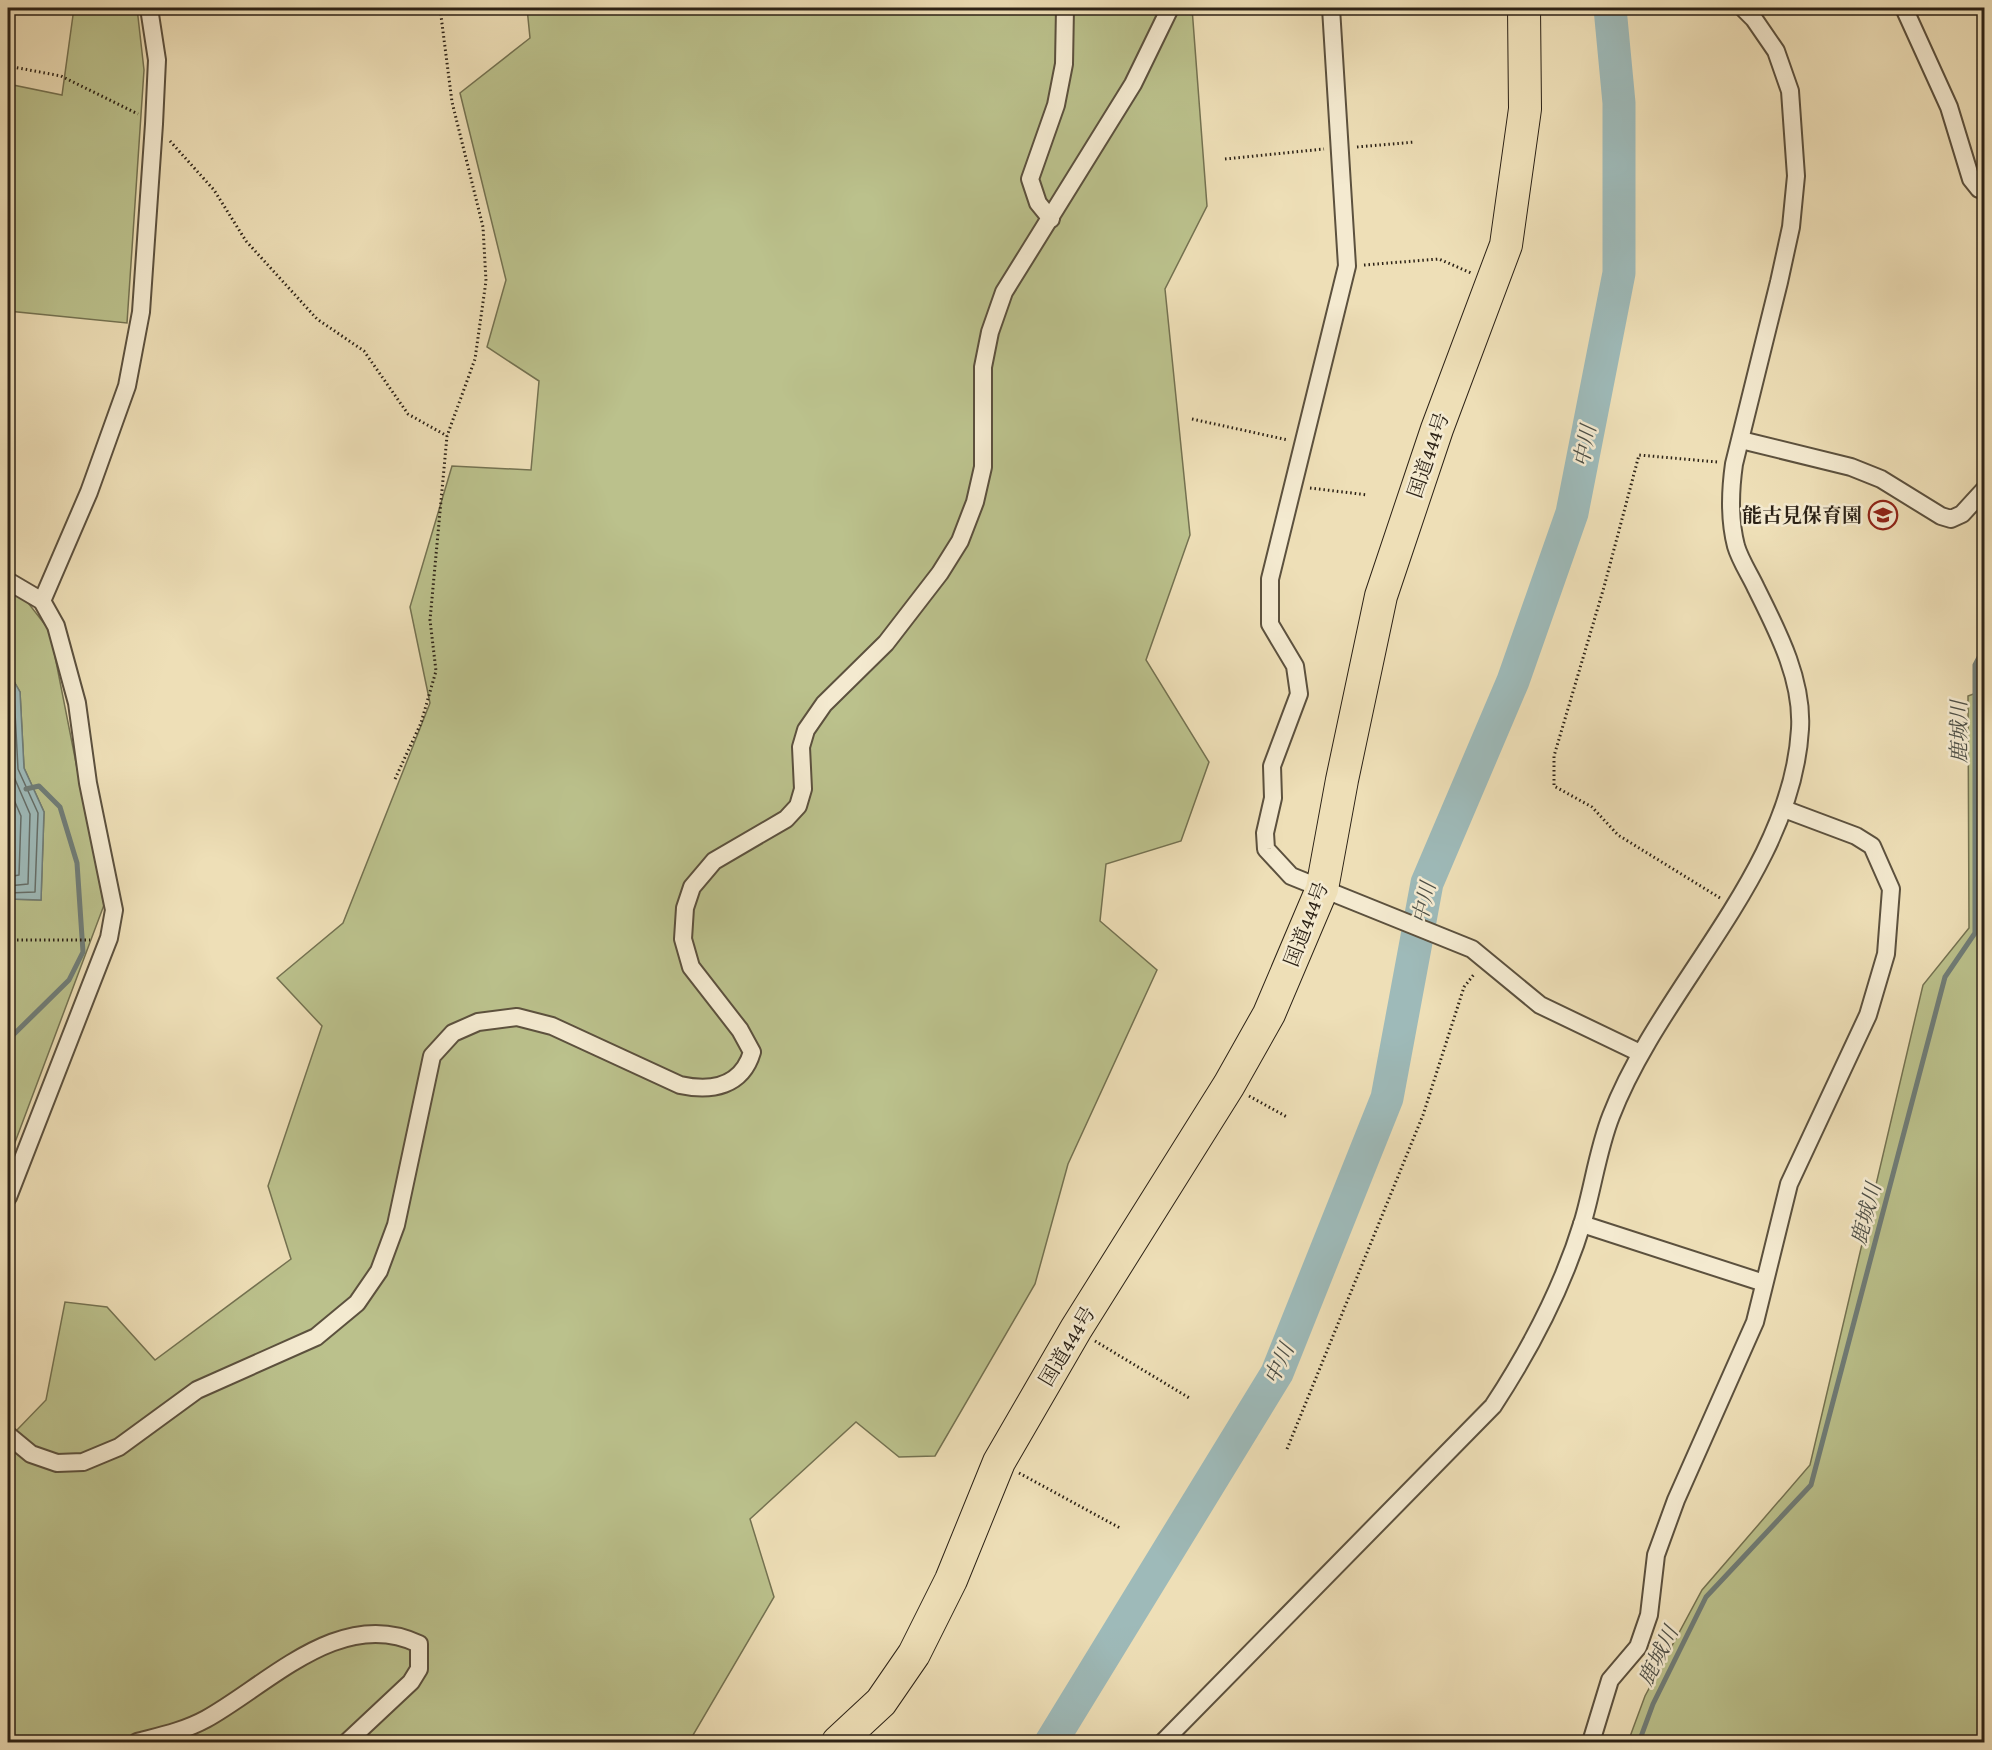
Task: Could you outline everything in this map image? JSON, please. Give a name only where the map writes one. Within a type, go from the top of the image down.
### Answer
[{"type":"highway","name":"国道444号","points":[[837,1743],[881,1702],[914,1654],[951,1580],[999,1462],[1076,1329],[1229,1085],[1269,1014],[1322,889],[1342,780],[1381,596],[1437,429],[1506,245],[1525,109],[1524,8]]},
{"type":"street","points":[[42,601],[89,492],[128,386],[141,312],[158,60],[149,8]]},
{"type":"street","points":[[1051,219],[1038,203],[1030,179],[1056,105],[1064,64],[1065,8]]},
{"type":"street","points":[[8,1434],[31,1454],[57,1463],[83,1462],[119,1447],[197,1390],[316,1337],[357,1303],[379,1271],[396,1225],[432,1056],[453,1033],[478,1022],[517,1017],[552,1026],[680,1085],[700,1090],[724,1085],[747,1068],[752,1052],[740,1030],[691,967],[683,939],[685,908],[692,887],[714,861],[786,819],[798,806],[802,789],[801,747],[806,730],[824,704],[886,643],[940,573],[960,541],[975,502],[982,467],[983,367],[990,332],[1004,292],[1133,84],[1170,8]]},
{"type":"street","points":[[1331,8],[1347,266],[1291,486],[1270,579],[1270,624],[1295,666],[1299,694],[1272,766],[1273,798],[1265,833],[1266,849],[1291,876],[1372,906],[1472,949],[1540,1005],[1640,1053]]},
{"type":"street","points":[[1163,1743],[1493,1406],[1525,1357],[1561,1282],[1582,1224],[1610,1118],[1640,1053],[1755,870],[1784,809],[1798,764],[1799,693],[1777,629],[1736,547],[1729,500],[1734,464],[1791,227],[1796,176],[1790,91],[1776,51],[1754,19],[1743,8]]},
{"type":"street","points":[[1904,8],[1949,106],[1971,179],[1979,189],[1984,189]]},
{"type":"street","points":[[1740,440],[1851,467],[1881,479],[1941,516],[1951,519],[1962,513],[1984,490]]},
{"type":"street","points":[[8,581],[42,601],[56,626],[77,703],[88,783],[114,910],[110,938],[8,1197]]},
{"type":"street","points":[[1591,1743],[1610,1680],[1638,1647],[1649,1615],[1656,1555],[1676,1500],[1755,1322],[1789,1184],[1868,1015],[1886,954],[1891,889],[1872,846],[1856,836],[1784,809]]},
{"type":"street","points":[[1582,1224],[1764,1283]]},
{"type":"street","points":[[137,1743],[183,1729],[205,1719],[323,1645],[358,1635],[386,1633],[402,1636],[419,1644],[419,1669],[411,1682],[347,1743]]},
{"type":"path","points":[[395,779],[421,723],[436,671],[430,620],[447,436],[475,359],[486,281],[483,227],[452,102],[440,8]]},
{"type":"path","points":[[8,66],[61,76],[129,108],[154,124],[214,190],[246,241],[317,319],[364,351],[408,414],[447,436]]},
{"type":"path","points":[[1226,159],[1416,142]]},
{"type":"path","points":[[1347,266],[1439,259],[1492,282]]},
{"type":"path","points":[[1192,419],[1302,443]]},
{"type":"path","points":[[1733,906],[1618,835],[1592,807],[1554,786],[1554,756],[1604,587],[1639,455],[1734,464]]},
{"type":"path","points":[[1291,486],[1368,495]]},
{"type":"path","points":[[8,940],[73,942],[89,940]]},
{"type":"path","points":[[1287,1449],[1423,1115],[1464,987],[1486,960]]},
{"type":"path","points":[[1229,1085],[1287,1117]]},
{"type":"path","points":[[1076,1329],[1191,1399]]},
{"type":"path","points":[[999,1462],[1120,1528]]},
{"type":"green space","points":[[74,8],[137,8],[144,70],[127,323],[8,311],[8,84],[62,95]]},
{"type":"green space","points":[[527,8],[1192,8],[1207,206],[1165,289],[1190,535],[1146,660],[1209,762],[1181,841],[1106,864],[1100,921],[1157,970],[1068,1164],[1035,1284],[935,1456],[899,1457],[856,1422],[750,1519],[774,1597],[689,1742],[8,1742],[8,1431],[15,1432],[46,1400],[65,1302],[107,1307],[155,1360],[291,1259],[268,1186],[322,1026],[277,978],[343,923],[430,703],[410,607],[452,466],[531,470],[539,381],[487,347],[506,280],[460,93],[530,38]]},
{"type":"green space","points":[[8,577],[50,631],[104,905],[8,1161],[8,899],[41,900],[44,812],[24,768],[20,692],[8,671]]},
{"type":"green space","points":[[1984,690],[1984,1742],[1628,1742],[1645,1696],[1702,1590],[1810,1465],[1923,985],[1969,928],[1968,696]]},
{"type":"water","points":[[8,671],[20,692],[24,768],[44,812],[41,900],[8,899]]},
{"type":"waterway","name":"中川","points":[[1051,1742],[1277,1373],[1387,1098],[1427,883],[1513,681],[1572,513],[1619,273],[1619,103],[1610,8]]},
{"type":"waterway","name":"鹿城川","points":[[1639,1742],[1653,1704],[1706,1597],[1811,1485],[1945,977],[1975,933],[1975,665],[1984,648]]},
{"type":"waterway","points":[[8,1040],[69,980],[83,952],[77,863],[60,807],[39,786],[26,789]]},
{"type":"place","name":"能古見保育園","points":[[1883,515]]}]
